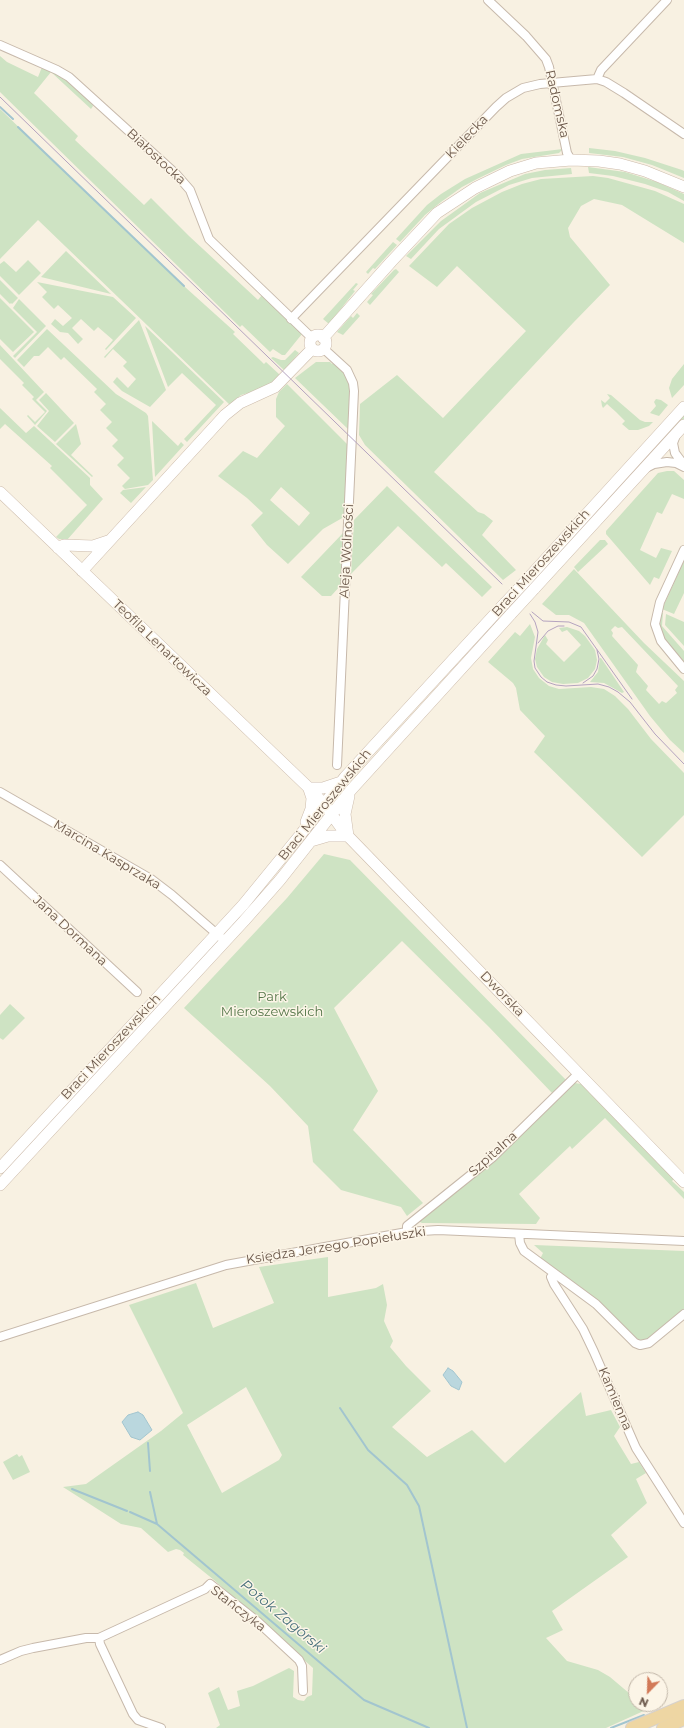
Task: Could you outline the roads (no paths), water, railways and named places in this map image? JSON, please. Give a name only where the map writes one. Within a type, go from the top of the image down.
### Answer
[{"type":"main road","points":[[82,571],[225,415],[240,403],[275,387],[319,335],[324,343],[428,222],[452,202],[494,178],[523,166],[571,160],[586,160],[620,164],[645,171],[684,186]]},
{"type":"main road","name":"Braci Mieroszewskich","points":[[0,1167],[243,905],[302,834],[341,782],[684,407]]},
{"type":"main road","name":"Braci Mieroszewskich","points":[[0,1185],[226,941],[266,896],[351,790],[681,429]]},
{"type":"main road","name":"Teofila Lenartowicza","points":[[0,492],[324,804]]},
{"type":"main road","points":[[58,548],[64,545],[97,546],[114,537]]},
{"type":"main road","points":[[534,572],[542,580]]},
{"type":"main road","points":[[302,834],[311,809],[312,798],[308,788],[323,788],[341,782]]},
{"type":"main road","points":[[311,841],[328,836],[348,836],[345,814],[351,790]]},
{"type":"main road","name":"Dworska","points":[[324,804],[348,836],[684,1182]]},
{"type":"main road","points":[[632,1728],[684,1706]]},
{"type":"main road","points":[[663,1728],[684,1719]]},
{"type":"street","name":"Radomska","points":[[488,0],[540,51],[549,67],[567,153],[571,160]]},
{"type":"street","points":[[667,0],[602,70],[597,79],[606,82],[624,93],[684,134]]},
{"type":"street","name":"Białostocka","points":[[0,45],[57,70],[69,77],[176,174],[190,190],[209,239],[291,319],[312,343]]},
{"type":"street","name":"Kielecka","points":[[291,319],[498,105],[523,88],[553,83],[597,79]]},
{"type":"street","name":"Aleja Wolności","points":[[324,343],[347,370],[353,383],[354,391],[337,765]]},
{"type":"street","points":[[681,429],[674,442],[674,449],[677,457],[684,466]]},
{"type":"street","points":[[644,469],[654,464],[667,462],[676,462],[684,466]]},
{"type":"street","points":[[684,550],[660,602],[655,624],[661,641],[684,669]]},
{"type":"street","name":"Marcina Kasprzaka","points":[[0,792],[151,879],[226,941]]},
{"type":"street","name":"Jana Dormana","points":[[1,869],[137,992]]},
{"type":"street","name":"Szpitalna","points":[[407,1232],[407,1226],[493,1157],[579,1073]]},
{"type":"street","points":[[0,1167],[9,1175]]},
{"type":"street","name":"Księdza Jerzego Popiełuszki","points":[[0,1337],[226,1265],[407,1232],[438,1230],[684,1241]]},
{"type":"street","points":[[519,1234],[520,1243],[524,1251],[596,1304],[630,1338],[640,1344],[649,1343],[684,1314]]},
{"type":"street","name":"Kamienna","points":[[554,1274],[551,1277],[554,1284],[583,1329],[592,1346],[636,1448],[684,1523]]},
{"type":"street","name":"Stańczyka","points":[[99,1638],[205,1589],[210,1584],[258,1622],[299,1660],[302,1666],[303,1691]]},
{"type":"street","points":[[0,1660],[22,1650],[86,1638],[99,1638],[100,1644],[133,1714],[138,1720],[162,1728]]},
{"type":"water","points":[[448,1368],[453,1371],[462,1382],[459,1390],[451,1386],[443,1375]]},
{"type":"water","points":[[138,1412],[143,1415],[152,1430],[140,1440],[131,1437],[122,1422],[128,1415]]},
{"type":"waterway","points":[[0,107],[13,119]]},
{"type":"waterway","points":[[18,127],[184,286]]},
{"type":"waterway","points":[[340,1408],[368,1450],[407,1485],[419,1506],[467,1728]]},
{"type":"waterway","points":[[148,1443],[150,1471]]},
{"type":"waterway","name":"Potok Zagórski","points":[[72,1489],[127,1511]]},
{"type":"waterway","points":[[150,1492],[157,1524]]},
{"type":"waterway","name":"Potok Zagórski","points":[[130,1512],[157,1524],[364,1700],[429,1728]]},
{"type":"waterway","points":[[611,1728],[644,1715]]},
{"type":"tram line","points":[[0,97],[502,584]]},
{"type":"tram line","points":[[532,612],[543,621],[569,622],[581,627],[632,699]]},
{"type":"tram line","points":[[530,614],[535,622],[538,632],[534,661],[535,668],[541,677],[547,682],[556,685],[566,686],[598,684],[609,687],[618,692],[630,702],[655,734],[684,764]]},
{"type":"tram line","points":[[538,643],[548,631],[558,626],[564,626]]},
{"type":"tram line","points":[[583,683],[593,676],[597,669],[599,659],[597,650]]},
{"type":"park label","name":"Park Mieroszewskich","points":[[272,1004]]}]
